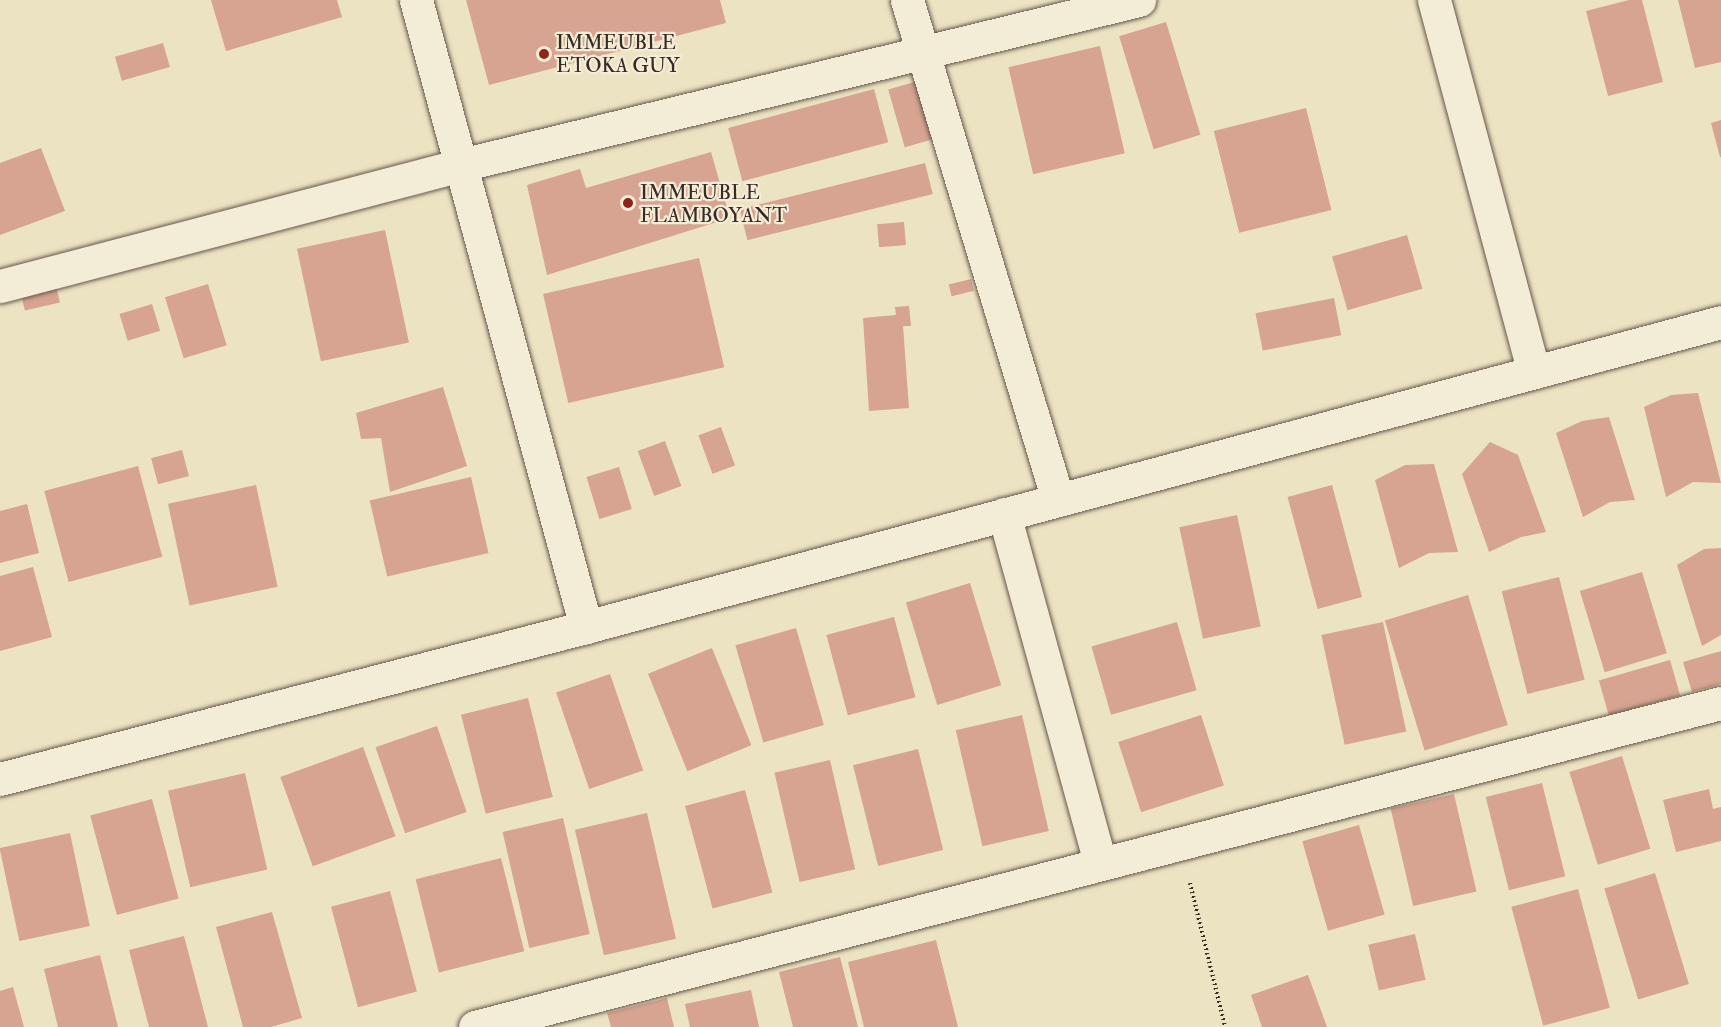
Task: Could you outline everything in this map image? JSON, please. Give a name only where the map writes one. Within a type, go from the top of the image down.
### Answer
[{"type":"street","points":[[416,0],[586,627]]},
{"type":"street","points":[[908,0],[921,53],[1058,500]]},
{"type":"street","points":[[0,286],[461,165],[1139,0]]},
{"type":"street","points":[[1438,1],[1534,372]]},
{"type":"street","points":[[0,779],[586,627],[1721,322]]},
{"type":"street","points":[[1004,514],[1100,863]]},
{"type":"street","points":[[475,1027],[1180,841],[1721,703]]},
{"type":"path","points":[[1180,841],[1225,1027]]},
{"type":"building","points":[[211,0],[337,0],[342,17],[226,51]]},
{"type":"building","name":"IMMEUBLE ETOKA GUY","points":[[466,0],[720,0],[726,23],[489,85]]},
{"type":"building","points":[[1629,0],[1642,0],[1663,82],[1608,96],[1586,11]]},
{"type":"building","points":[[1678,0],[1721,0],[1721,62],[1695,68]]},
{"type":"building","points":[[1166,22],[1200,135],[1154,149],[1119,36]]},
{"type":"building","points":[[163,43],[170,67],[122,81],[115,57]]},
{"type":"building","points":[[1100,46],[1125,153],[1033,174],[1008,67]]},
{"type":"building","points":[[918,81],[935,139],[905,147],[888,90]]},
{"type":"building","points":[[874,89],[888,142],[742,181],[728,128]]},
{"type":"building","points":[[1306,108],[1331,210],[1239,233],[1214,131]]},
{"type":"building","points":[[1721,120],[1721,157],[1720,157],[1711,123]]},
{"type":"building","points":[[41,148],[65,211],[0,235],[0,163]]},
{"type":"building","name":"IMMEUBLE FLAMBOYANT","points":[[711,152],[730,218],[547,275],[527,185],[580,169],[586,188]]},
{"type":"building","points":[[925,163],[933,194],[747,240],[740,209]]},
{"type":"building","points":[[904,222],[906,245],[879,247],[877,224]]},
{"type":"building","points":[[385,230],[409,342],[321,361],[297,249]]},
{"type":"building","points":[[1407,235],[1422,289],[1347,310],[1332,256]]},
{"type":"building","points":[[699,258],[724,367],[568,403],[543,294]]},
{"type":"building","points":[[971,279],[974,291],[952,296],[949,285]]},
{"type":"building","points":[[55,281],[60,302],[25,311],[20,289]]},
{"type":"building","points":[[208,284],[227,345],[184,358],[165,297]]},
{"type":"building","points":[[1334,298],[1341,335],[1263,351],[1255,313]]},
{"type":"building","points":[[152,304],[160,331],[128,341],[119,314]]},
{"type":"building","points":[[909,306],[911,326],[903,326],[909,408],[869,411],[863,318],[896,315],[895,307]]},
{"type":"building","points":[[443,387],[467,466],[390,492],[381,438],[361,439],[356,413]]},
{"type":"building","points":[[1698,393],[1721,483],[1693,482],[1666,497],[1644,407],[1671,395]]},
{"type":"building","points":[[1609,417],[1635,500],[1610,502],[1583,517],[1556,433],[1582,421]]},
{"type":"building","points":[[721,427],[735,466],[712,474],[698,435]]},
{"type":"building","points":[[665,441],[681,486],[654,496],[638,451]]},
{"type":"building","points":[[1490,442],[1518,455],[1546,532],[1521,537],[1489,552],[1462,474]]},
{"type":"building","points":[[182,450],[189,476],[158,484],[151,458]]},
{"type":"building","points":[[1434,464],[1458,552],[1429,553],[1399,568],[1375,480],[1405,465]]},
{"type":"building","points":[[138,466],[162,557],[69,582],[44,491]]},
{"type":"building","points":[[619,467],[632,509],[599,519],[586,477]]},
{"type":"building","points":[[471,477],[489,553],[387,576],[370,500]]},
{"type":"building","points":[[256,485],[278,587],[190,605],[168,504]]},
{"type":"building","points":[[1332,485],[1362,597],[1318,609],[1288,497]]},
{"type":"building","points":[[27,504],[39,553],[0,563],[0,511]]},
{"type":"building","points":[[1237,515],[1261,627],[1203,639],[1179,527]]},
{"type":"building","points":[[1721,548],[1721,635],[1702,646],[1677,565],[1704,549]]},
{"type":"building","points":[[33,567],[52,637],[0,651],[0,576]]},
{"type":"building","points":[[1642,572],[1667,653],[1605,672],[1580,591]]},
{"type":"building","points":[[1559,577],[1585,680],[1527,694],[1502,591]]},
{"type":"building","points":[[970,583],[1001,685],[937,705],[906,603]]},
{"type":"building","points":[[1468,595],[1508,725],[1425,750],[1385,620]]},
{"type":"building","points":[[894,617],[915,697],[848,715],[826,635]]},
{"type":"building","points":[[1177,622],[1197,690],[1111,715],[1091,647]]},
{"type":"building","points":[[1383,622],[1406,732],[1345,745],[1321,635]]},
{"type":"building","points":[[796,628],[824,725],[763,742],[735,645]]},
{"type":"building","points":[[712,648],[751,745],[687,771],[648,674]]},
{"type":"building","points":[[1721,651],[1721,684],[1692,692],[1683,662]]},
{"type":"building","points":[[1670,660],[1680,696],[1609,716],[1599,680]]},
{"type":"building","points":[[610,674],[643,770],[589,789],[556,693]]},
{"type":"building","points":[[528,698],[553,797],[486,814],[461,715]]},
{"type":"building","points":[[1022,715],[1049,831],[983,846],[956,730]]},
{"type":"building","points":[[1201,715],[1224,785],[1141,812],[1118,742]]},
{"type":"building","points":[[437,726],[467,812],[405,833],[376,747]]},
{"type":"building","points":[[363,747],[395,836],[313,866],[280,777]]},
{"type":"building","points":[[918,749],[943,850],[878,866],[853,765]]},
{"type":"building","points":[[1622,756],[1650,849],[1598,865],[1569,772]]},
{"type":"building","points":[[830,760],[855,869],[800,882],[774,773]]},
{"type":"building","points":[[245,773],[267,869],[190,887],[168,791]]},
{"type":"building","points":[[1542,783],[1565,876],[1509,890],[1486,797]]},
{"type":"building","points":[[1709,789],[1713,809],[1721,807],[1721,841],[1676,852],[1663,800]]},
{"type":"building","points":[[745,790],[772,892],[713,908],[685,806]]},
{"type":"building","points":[[1454,794],[1476,891],[1413,906],[1391,809]]},
{"type":"building","points":[[152,799],[179,898],[117,915],[90,816]]},
{"type":"building","points":[[647,813],[676,939],[604,955],[575,830]]},
{"type":"building","points":[[563,818],[590,934],[529,948],[503,832]]},
{"type":"building","points":[[1359,825],[1385,914],[1328,931],[1302,841]]},
{"type":"building","points":[[70,833],[90,926],[19,941],[0,848]]},
{"type":"building","points":[[501,858],[524,951],[439,972],[416,879]]},
{"type":"building","points":[[1655,873],[1689,984],[1638,999],[1604,888]]},
{"type":"building","points":[[1578,889],[1610,1008],[1543,1026],[1511,907]]},
{"type":"building","points":[[390,891],[417,991],[358,1007],[331,907]]},
{"type":"building","points":[[272,912],[302,1018],[271,1027],[243,1027],[216,927]]},
{"type":"building","points":[[1415,934],[1426,980],[1379,991],[1368,945]]},
{"type":"building","points":[[184,936],[208,1027],[149,1027],[129,950]]},
{"type":"building","points":[[936,940],[958,1027],[864,1027],[848,962]]},
{"type":"building","points":[[100,955],[118,1027],[58,1027],[44,969]]},
{"type":"building","points":[[840,957],[858,1027],[793,1027],[779,972]]},
{"type":"building","points":[[1308,975],[1327,1027],[1262,1027],[1251,995]]},
{"type":"building","points":[[13,987],[24,1027],[0,1027],[0,991]]},
{"type":"building","points":[[751,990],[759,1027],[690,1027],[685,1004]]},
{"type":"building","points":[[667,998],[674,1027],[611,1027],[607,1013]]},
{"type":"place","name":"IMMEUBLE ETOKA GUY","points":[[544,54]]},
{"type":"place","name":"IMMEUBLE FLAMBOYANT","points":[[628,203]]}]
